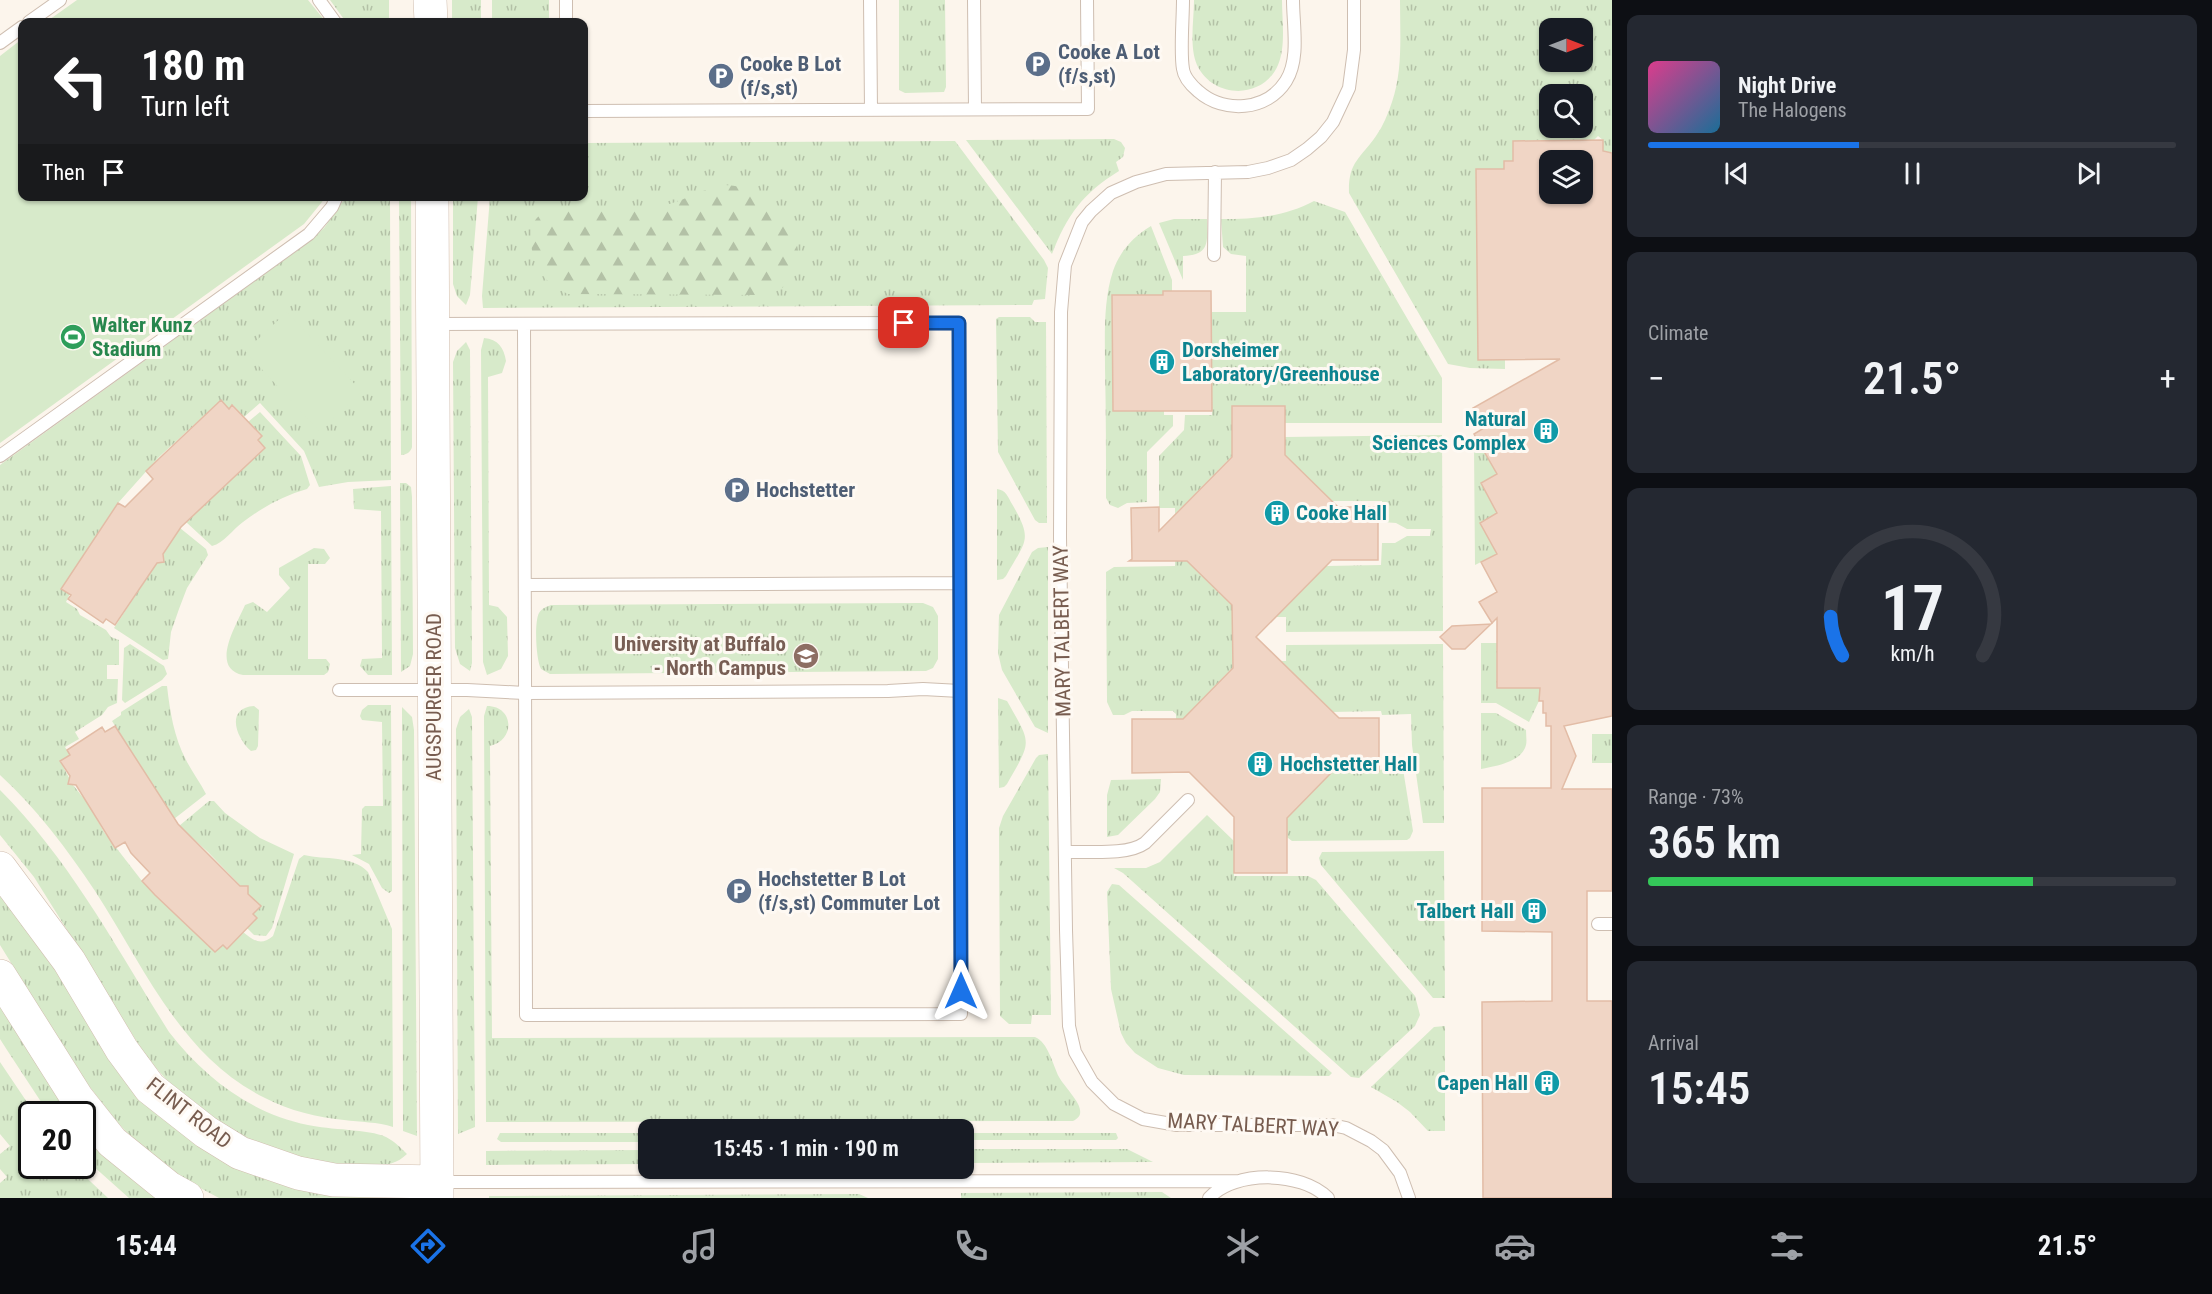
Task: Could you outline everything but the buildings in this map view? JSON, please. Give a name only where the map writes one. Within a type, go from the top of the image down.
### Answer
[{"type":"street","points":[[430,0],[430,18]]},
{"type":"street","name":"AUGSPURGER ROAD","points":[[432,201],[437,1190]]},
{"type":"street","name":"FLINT ROAD","points":[[0,868],[69,962],[122,1050],[150,1088],[206,1132],[240,1153],[298,1173],[334,1180],[437,1190]]},
{"type":"street","points":[[0,976],[77,1098],[112,1142],[169,1188],[187,1198]]},
{"type":"lane","points":[[34,18],[60,0]]},
{"type":"lane","points":[[319,0],[332,18]]},
{"type":"lane","points":[[566,0],[566,18]]},
{"type":"lane","points":[[870,0],[871,110]]},
{"type":"lane","points":[[974,0],[975,109]]},
{"type":"lane","points":[[588,111],[1088,109],[1087,0]]},
{"type":"lane","points":[[1183,0],[1183,70],[1192,86],[1205,98],[1222,105],[1240,107],[1257,104],[1273,95],[1285,82],[1293,65],[1293,0]]},
{"type":"lane","name":"MARY TALBERT WAY","points":[[1354,0],[1353,69],[1349,88],[1333,122],[1307,149],[1291,160],[1259,171],[1166,174],[1136,182],[1111,194],[1090,211],[1065,265],[1061,312],[1060,537],[1069,1026],[1075,1052],[1092,1082],[1114,1104],[1143,1119],[1177,1125],[1314,1125],[1346,1128],[1383,1150],[1400,1173],[1409,1198]]},
{"type":"lane","points":[[0,43],[18,30]]},
{"type":"lane","points":[[1214,255],[1215,172]]},
{"type":"lane","points":[[0,456],[309,234],[335,201]]},
{"type":"lane","points":[[432,324],[959,323],[961,1014],[526,1015],[524,324]]},
{"type":"lane","points":[[525,585],[960,583]]},
{"type":"lane","points":[[339,690],[525,693],[923,689],[960,691]]},
{"type":"lane","points":[[1065,852],[1137,848],[1145,843],[1188,800]]},
{"type":"lane","points":[[1598,924],[1612,924]]},
{"type":"lane","points":[[1209,1198],[1220,1189],[1239,1181]]},
{"type":"lane","name":"FLINT ROAD","points":[[437,1190],[1299,1181],[1317,1189],[1328,1198]]},
{"type":"green space","points":[[77,0],[308,0],[323,18],[52,18]]},
{"type":"green space","points":[[330,0],[389,0],[389,18],[343,18]]},
{"type":"green space","points":[[452,0],[481,0],[481,18],[452,18]]},
{"type":"green space","points":[[492,0],[549,0],[549,18],[492,18]]},
{"type":"green space","points":[[899,0],[945,0],[946,87],[944,92],[905,93],[899,90]]},
{"type":"green space","points":[[1194,0],[1282,0],[1282,50],[1278,65],[1261,85],[1238,91],[1214,84],[1204,76],[1197,65],[1193,50]]},
{"type":"green space","points":[[1400,0],[1612,0],[1612,153],[1603,151],[1603,140],[1598,136],[1594,140],[1513,141],[1513,161],[1504,161],[1504,169],[1476,170],[1478,359],[1505,359],[1505,369],[1470,368],[1448,364],[1349,193],[1353,167],[1381,128],[1396,90]]},
{"type":"green space","name":"Walter Kunz Stadium","points":[[18,42],[18,201],[323,201],[304,224],[0,443],[0,56]]},
{"type":"green space","points":[[1114,139],[1121,142],[1125,148],[1123,157],[1116,162],[1119,171],[1095,188],[1078,206],[1070,216],[1052,254],[966,140]]},
{"type":"green space","points":[[955,141],[1044,260],[1048,268],[1045,299],[1034,300],[1032,305],[483,308],[490,201],[588,201],[588,143]]},
{"type":"green space","points":[[723,185],[753,189],[764,193],[776,204],[786,219],[797,244],[798,266],[795,276],[777,291],[763,295],[568,294],[549,282],[536,265],[531,246],[532,227],[536,219],[547,211],[581,206],[626,209],[658,207]]},
{"type":"green space","points":[[343,201],[390,201],[391,480],[348,482],[319,487],[304,451],[260,403],[244,417],[233,405],[229,409],[221,400],[159,457],[118,503],[103,525],[66,602],[77,609],[80,615],[119,640],[119,665],[107,665],[107,679],[118,679],[117,703],[108,707],[102,715],[75,732],[79,739],[65,747],[70,755],[60,761],[73,785],[85,800],[95,794],[91,809],[104,832],[142,881],[215,952],[243,932],[261,942],[273,936],[299,859],[304,855],[346,860],[368,872],[392,929],[393,1127],[324,1117],[284,1106],[265,1098],[235,1080],[209,1058],[166,1007],[95,891],[62,845],[27,802],[0,775],[0,465],[305,245],[324,228]]},
{"type":"green space","points":[[399,201],[411,201],[412,447],[408,453],[401,455]]},
{"type":"green space","points":[[453,201],[478,201],[470,295],[466,305],[457,296],[453,284]]},
{"type":"green space","points":[[1314,201],[1345,212],[1442,378],[1442,423],[1285,423],[1284,406],[1232,406],[1232,450],[1238,450],[1175,514],[1175,508],[1159,508],[1159,456],[1184,430],[1185,415],[1212,415],[1212,312],[1246,312],[1246,256],[1231,254],[1223,247],[1221,219],[1269,216],[1291,211]]},
{"type":"green space","points":[[1174,219],[1207,219],[1207,240],[1203,250],[1183,256],[1183,280],[1159,223]]},
{"type":"green space","points":[[1151,226],[1172,280],[1172,291],[1163,291],[1163,295],[1112,295],[1113,411],[1164,411],[1164,415],[1173,415],[1173,426],[1147,452],[1147,502],[1127,503],[1118,508],[1110,505],[1106,498],[1106,307],[1113,271],[1119,257],[1138,235]]},
{"type":"green space","points":[[287,312],[362,392],[319,431],[245,351]]},
{"type":"green space","points":[[999,317],[1030,317],[1035,322],[1046,322],[1047,523],[1039,523],[1035,520],[998,452],[996,319]]},
{"type":"green space","points":[[484,338],[500,345],[506,361],[502,373],[488,377],[489,605],[498,607],[507,617],[508,656],[501,669],[487,675],[483,662],[481,350]]},
{"type":"green space","points":[[466,342],[470,350],[472,663],[470,671],[460,664],[455,648],[453,362],[457,351]]},
{"type":"green space","points":[[260,412],[301,456],[310,485],[307,489],[281,499],[258,512],[212,546],[186,522],[265,448],[248,422]]},
{"type":"green space","points":[[1442,435],[1443,631],[1286,632],[1286,617],[1275,617],[1326,566],[1381,565],[1382,543],[1395,543],[1407,536],[1430,536],[1431,529],[1407,529],[1396,523],[1382,522],[1382,501],[1332,501],[1280,450],[1285,437]]},
{"type":"green space","points":[[1480,443],[1497,474],[1481,483],[1497,513],[1480,523],[1497,554],[1475,565],[1474,447]]},
{"type":"green space","points":[[400,483],[406,483],[411,487],[412,497],[413,654],[410,666],[401,672]]},
{"type":"green space","points":[[391,486],[392,675],[368,675],[360,666],[362,659],[382,658],[381,511],[354,509],[353,489]]},
{"type":"green space","points":[[997,489],[1008,496],[1019,516],[1025,534],[1022,548],[1006,576],[997,580]]},
{"type":"green space","points":[[180,528],[206,549],[208,555],[187,588],[171,632],[168,659],[163,660],[114,628]]},
{"type":"green space","points":[[1048,547],[1048,733],[1035,727],[1002,670],[998,653],[999,615],[1032,552],[1038,548]]},
{"type":"green space","points":[[314,548],[324,549],[330,558],[325,564],[308,564],[308,659],[326,659],[330,664],[328,672],[324,675],[243,675],[233,671],[228,664],[228,644],[245,605],[253,602],[267,612],[290,588],[279,575],[279,568]]},
{"type":"green space","points":[[1175,549],[1245,618],[1232,618],[1233,661],[1239,661],[1176,726],[1176,714],[1173,711],[1132,711],[1124,715],[1113,715],[1107,702],[1106,572],[1114,567],[1175,566]]},
{"type":"green space","points":[[923,603],[933,607],[938,616],[938,659],[933,668],[926,671],[550,674],[541,669],[538,658],[537,618],[541,610],[551,605]]},
{"type":"green space","points":[[1481,643],[1497,643],[1497,687],[1540,688],[1539,701],[1529,722],[1496,703],[1481,703]]},
{"type":"green space","points":[[130,644],[164,666],[167,674],[162,680],[125,703],[122,700],[124,648]]},
{"type":"green space","points":[[1443,644],[1444,823],[1423,823],[1412,745],[1411,714],[1382,715],[1381,711],[1332,712],[1281,661],[1286,661],[1286,645]]},
{"type":"green space","points":[[162,686],[167,686],[178,742],[206,794],[174,819],[112,721],[121,715],[121,712]]},
{"type":"green space","points":[[998,698],[1007,701],[1021,726],[1026,742],[1021,759],[1007,784],[999,788]]},
{"type":"green space","points":[[368,705],[391,705],[392,891],[389,893],[382,888],[369,864],[352,855],[361,854],[362,809],[365,806],[383,806],[382,722],[362,720],[360,716],[362,710]]},
{"type":"green space","points":[[254,706],[259,710],[258,746],[256,750],[251,751],[241,739],[236,718],[245,708]]},
{"type":"green space","points":[[487,706],[496,707],[503,711],[508,724],[508,731],[504,737],[498,743],[490,746],[492,1038],[1035,1037],[1047,1049],[1059,1077],[1077,1103],[1080,1110],[1079,1117],[1073,1121],[638,1119],[638,1122],[486,1122],[484,716]]},
{"type":"green space","points":[[402,707],[412,717],[414,730],[417,1136],[403,1131]]},
{"type":"green space","points":[[469,709],[472,717],[475,1127],[458,1134],[456,729],[460,717]]},
{"type":"green space","points":[[1481,713],[1496,713],[1526,730],[1526,745],[1519,756],[1508,762],[1481,769]]},
{"type":"green space","points":[[1592,734],[1612,734],[1612,763],[1592,763]]},
{"type":"green space","points":[[1048,754],[1051,1015],[1032,1015],[1031,1024],[1009,1024],[1000,1016],[999,828],[1003,816],[1036,758],[1039,755]]},
{"type":"green space","points":[[1344,760],[1345,771],[1403,769],[1413,831],[1410,838],[1407,840],[1292,841],[1276,829]]},
{"type":"green space","points":[[1161,779],[1160,792],[1155,799],[1118,835],[1107,837],[1107,795],[1111,780]]},
{"type":"green space","points":[[0,790],[25,817],[71,875],[169,1032],[198,1064],[230,1091],[267,1112],[308,1125],[379,1134],[392,1140],[407,1154],[396,1162],[380,1165],[315,1161],[249,1139],[209,1116],[184,1097],[144,1053],[34,877],[0,835]]},
{"type":"green space","points":[[209,801],[214,801],[225,813],[260,838],[294,854],[272,928],[266,936],[254,935],[247,928],[257,918],[253,914],[260,906],[208,852],[179,826]]},
{"type":"green space","points":[[1207,815],[1234,841],[1234,876],[1308,876],[1316,880],[1415,996],[1420,1015],[1415,1026],[1359,1078],[1351,1077],[1123,873],[1114,868],[1146,868],[1160,862]]},
{"type":"green space","points":[[1444,851],[1445,998],[1433,998],[1321,865],[1319,858],[1322,852]]},
{"type":"green space","points":[[1112,884],[1119,885],[1332,1073],[1329,1076],[1184,1075],[1158,1068],[1135,1053],[1121,1033],[1111,989],[1107,892]]},
{"type":"green space","points":[[0,888],[50,960],[248,1173],[310,1192],[348,1197],[395,1196],[401,1198],[219,1198],[189,1182],[139,1145],[117,1122],[79,1073],[0,945]]},
{"type":"green space","points":[[0,1004],[62,1101],[40,1101],[0,1039]]},
{"type":"green space","points":[[1445,1026],[1445,1131],[1428,1131],[1410,1112],[1371,1087],[1434,1027]]},
{"type":"green space","points":[[0,1062],[26,1101],[18,1101],[18,1179],[88,1179],[108,1198],[0,1198],[0,1183],[7,1177],[0,1169],[0,1154],[10,1146],[0,1134]]},
{"type":"green space","points":[[500,1133],[638,1133],[638,1142],[501,1142],[497,1139]]},
{"type":"green space","points":[[974,1133],[1116,1133],[1118,1138],[1116,1140],[974,1140]]},
{"type":"green space","points":[[96,1146],[111,1161],[158,1198],[129,1198],[96,1169]]},
{"type":"green space","points":[[974,1149],[1127,1149],[1153,1162],[974,1163]]},
{"type":"green space","points":[[638,1150],[638,1164],[486,1165],[486,1151]]},
{"type":"green space","points":[[1162,1192],[1171,1198],[961,1198],[961,1193]]},
{"type":"green space","points":[[859,1194],[868,1198],[489,1198],[489,1196]]},
{"type":"place","name":"Cooke A Lot (f/s,st)","points":[[1038,64]]},
{"type":"place","name":"Cooke B Lot (f/s,st)","points":[[721,76]]},
{"type":"place","name":"Walter Kunz Stadium","points":[[73,337]]},
{"type":"place","name":"Dorsheimer Laboratory/Greenhouse","points":[[1162,362]]},
{"type":"place","name":"Natural Sciences Complex","points":[[1546,431]]},
{"type":"place","name":"Hochstetter","points":[[737,490]]},
{"type":"place","name":"Cooke Hall","points":[[1277,513]]},
{"type":"place","name":"University at Buffalo - North Campus","points":[[806,656]]},
{"type":"place","name":"Hochstetter Hall","points":[[1260,764]]},
{"type":"place","name":"Hochstetter B Lot (f/s,st) Commuter Lot","points":[[739,891]]},
{"type":"place","name":"Talbert Hall","points":[[1534,911]]},
{"type":"place","name":"Capen Hall","points":[[1547,1083]]},
{"type":"route","points":[[904,323],[959,323],[961,991]]}]
